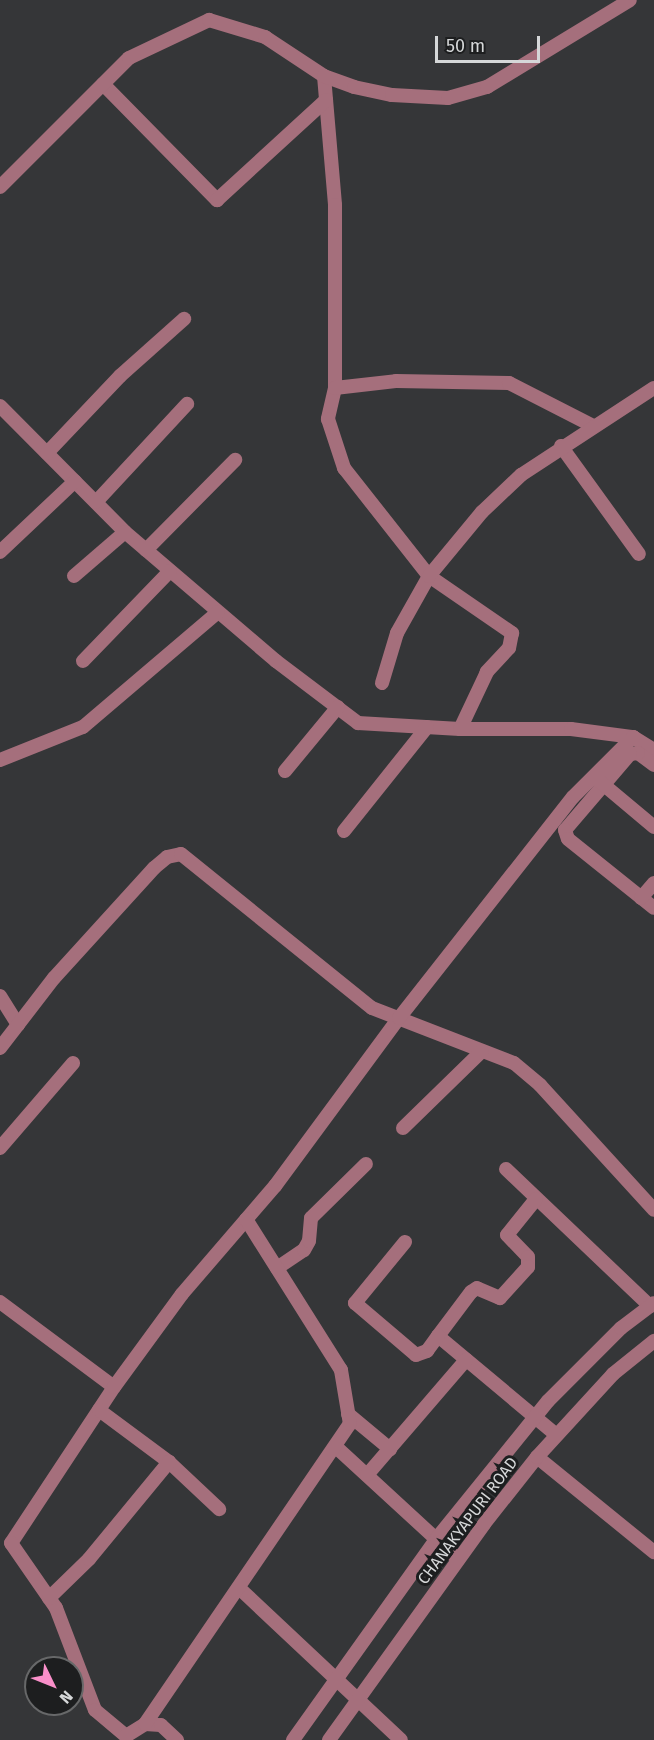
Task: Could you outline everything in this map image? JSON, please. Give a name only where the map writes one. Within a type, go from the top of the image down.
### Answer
[{"type":"street","points":[[0,187],[129,58],[210,20],[265,37],[324,76],[392,95],[448,98],[487,87],[630,0]]},
{"type":"street","points":[[324,76],[335,205],[335,388],[328,419],[344,468],[429,576],[512,633],[509,648],[487,672],[460,729]]},
{"type":"street","points":[[103,84],[217,200],[326,100]]},
{"type":"street","points":[[47,453],[120,376],[184,319]]},
{"type":"street","points":[[335,388],[396,381],[509,382],[592,426]]},
{"type":"street","points":[[382,682],[397,633],[429,576],[482,512],[520,475],[561,446],[654,388]]},
{"type":"street","points":[[96,502],[187,404]]},
{"type":"street","points":[[0,406],[125,532],[218,612],[358,723],[460,729],[571,729],[633,737],[654,750]]},
{"type":"street","points":[[561,446],[639,554]]},
{"type":"street","points":[[146,550],[235,460]]},
{"type":"street","points":[[0,552],[75,481]]},
{"type":"street","points":[[75,576],[125,532]]},
{"type":"street","points":[[83,661],[170,571]]},
{"type":"street","points":[[0,760],[82,727],[218,612]]},
{"type":"street","points":[[285,771],[338,707]]},
{"type":"street","points":[[344,831],[427,727]]},
{"type":"street","points":[[246,1219],[341,1370],[350,1424],[145,1724],[125,1738],[95,1710],[49,1598],[5,1539],[182,1293],[246,1219],[399,1018],[633,737]]},
{"type":"street","points":[[654,765],[633,752],[598,781],[565,830],[566,835],[654,908]]},
{"type":"street","points":[[598,781],[654,826]]},
{"type":"street","points":[[0,1048],[54,978],[154,868],[167,857],[181,854],[372,1008],[514,1063],[540,1084],[654,1210]]},
{"type":"street","points":[[641,898],[654,883]]},
{"type":"street","points":[[0,996],[18,1025]]},
{"type":"street","points":[[403,1128],[482,1051]]},
{"type":"street","points":[[0,1148],[73,1063]]},
{"type":"street","points":[[277,1268],[304,1250],[309,1241],[311,1218],[366,1164]]},
{"type":"street","points":[[293,1740],[437,1538],[535,1417],[621,1328],[652,1304],[506,1170]]},
{"type":"street","points":[[405,1242],[355,1303],[416,1354],[427,1352],[471,1292],[477,1288],[500,1298],[528,1267],[528,1257],[507,1235],[536,1199]]},
{"type":"street","points":[[0,1302],[114,1386]]},
{"type":"street","points":[[438,1336],[555,1434]]},
{"type":"street","name":"CHANAKYAPURI ROAD","points":[[329,1740],[458,1558],[555,1434],[613,1374],[654,1341]]},
{"type":"street","points":[[367,1475],[466,1360]]},
{"type":"street","points":[[99,1410],[169,1462],[219,1509]]},
{"type":"street","points":[[348,1414],[390,1449]]},
{"type":"street","points":[[336,1447],[458,1558]]},
{"type":"street","points":[[537,1457],[654,1552]]},
{"type":"street","points":[[49,1598],[89,1558],[169,1462]]},
{"type":"street","points":[[239,1588],[401,1740]]},
{"type":"street","points":[[145,1724],[161,1725],[177,1740]]}]
